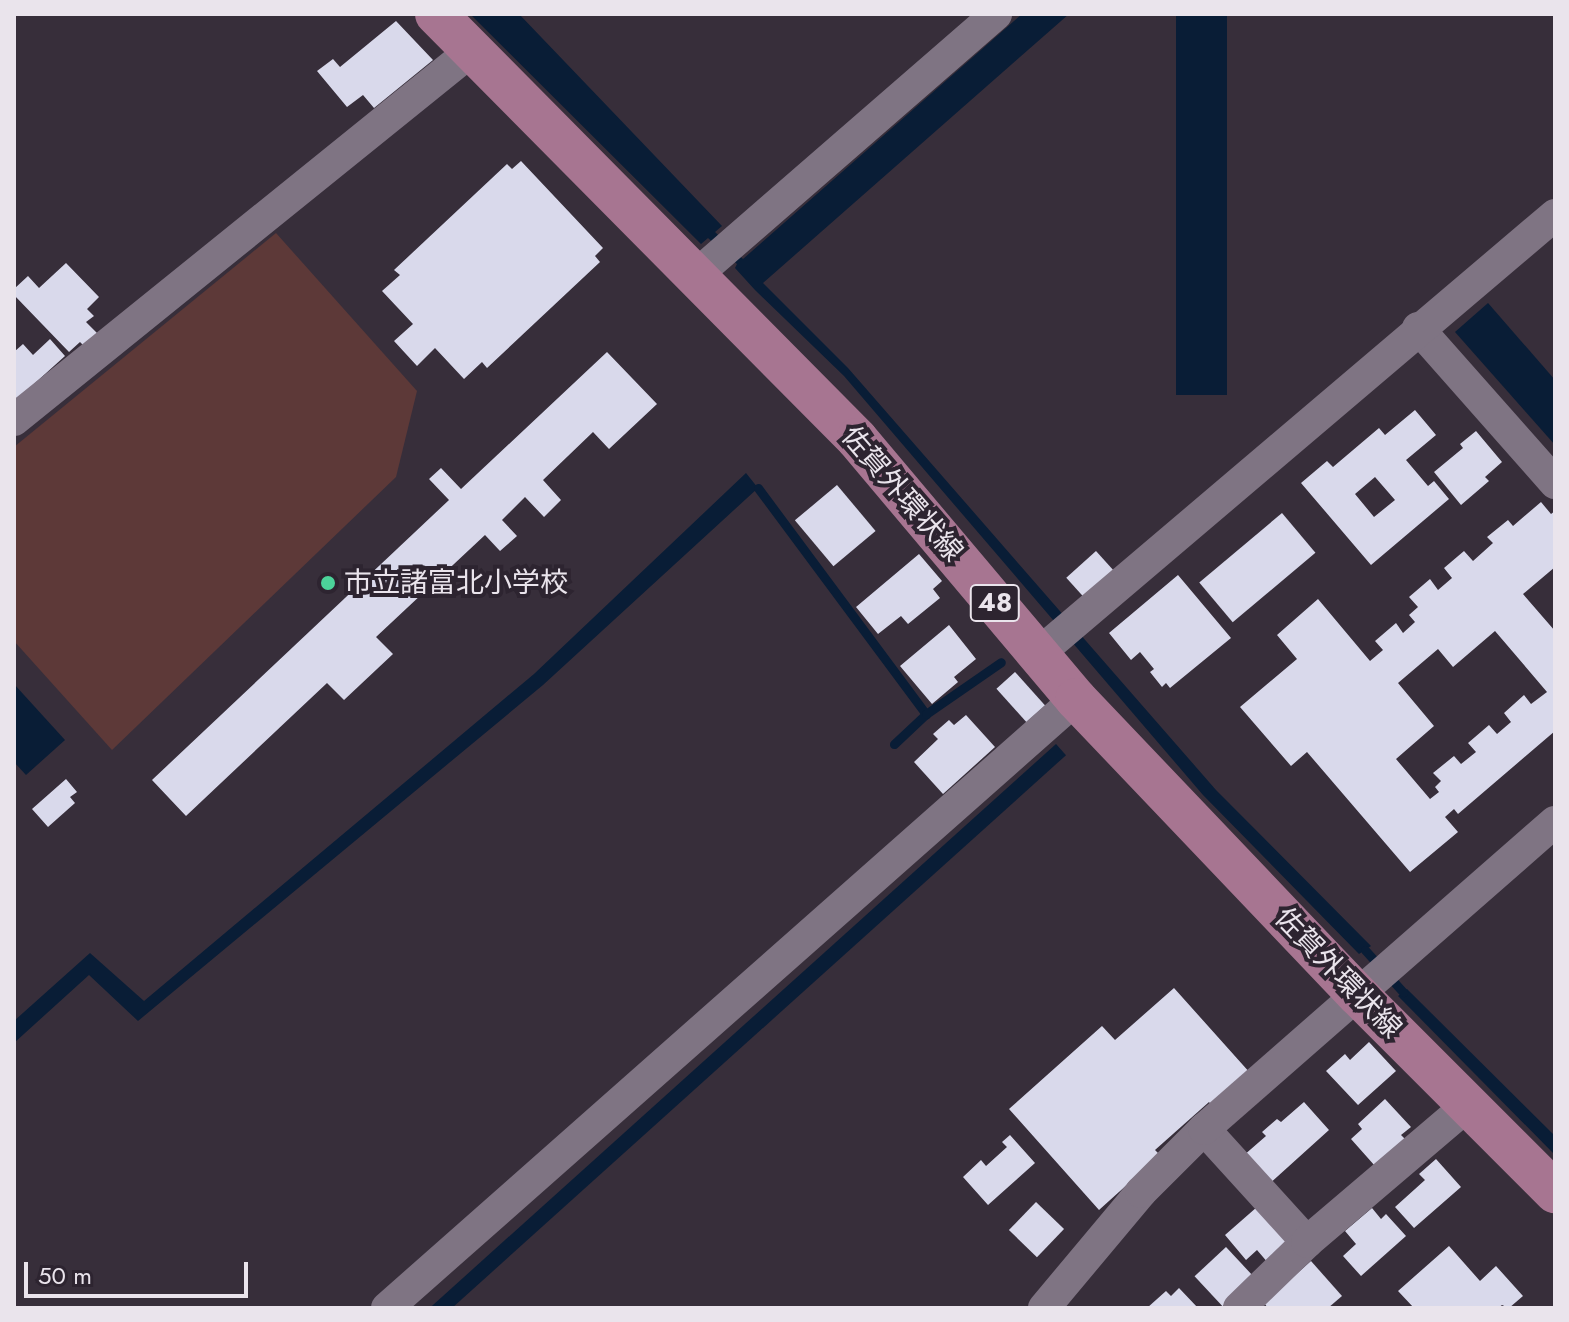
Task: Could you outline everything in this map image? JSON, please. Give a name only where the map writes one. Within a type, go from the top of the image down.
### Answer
[{"type":"main road","name":"佐賀外環状線","points":[[436,14],[471,51],[717,259],[857,439],[1057,638],[1076,699],[1375,980],[1468,1105],[1555,1192]]},
{"type":"street","points":[[717,259],[996,14]]},
{"type":"street","points":[[14,420],[287,209],[471,51]]},
{"type":"street","points":[[1057,638],[1424,323],[1555,215]]},
{"type":"street","points":[[1424,323],[1555,483]]},
{"type":"street","points":[[387,1308],[1076,699]]},
{"type":"street","points":[[1044,1308],[1141,1192],[1204,1129],[1555,822]]},
{"type":"street","points":[[1239,1308],[1307,1242],[1468,1105]]},
{"type":"street","points":[[1204,1129],[1307,1242]]},
{"type":"shaded area","points":[[276,233],[417,391],[396,477],[112,750],[14,641],[14,447]]},
{"type":"water","points":[[470,14],[519,14],[722,226],[715,232],[743,259],[1022,14],[1069,14],[763,283],[848,368],[1216,790],[1371,946],[1359,954],[1203,795],[844,376],[755,290],[735,268],[737,264],[708,238],[701,244]]},
{"type":"water","points":[[1176,14],[1227,14],[1227,395],[1176,395]]},
{"type":"water","points":[[1488,303],[1555,380],[1555,445],[1455,332]]},
{"type":"water","points":[[746,473],[758,488],[543,685],[138,1021],[89,975],[14,1043],[14,1021],[90,953],[144,1001],[534,674]]},
{"type":"water","points":[[14,684],[65,740],[26,775],[14,762]]},
{"type":"water","points":[[1056,744],[1066,755],[452,1308],[430,1308]]},
{"type":"water","points":[[1407,989],[1555,1136],[1555,1155],[1398,996]]},
{"type":"building","points":[[396,21],[433,60],[374,108],[363,95],[347,107],[317,71],[333,59],[340,67]]},
{"type":"building","points":[[521,161],[603,248],[595,256],[600,262],[487,368],[482,362],[464,379],[435,348],[417,366],[394,341],[413,324],[382,291],[400,275],[394,270],[507,164],[512,169]]},
{"type":"building","points":[[66,263],[99,297],[87,309],[94,316],[86,322],[97,333],[84,346],[80,342],[69,352],[14,295],[14,289],[28,276],[39,288]]},
{"type":"building","points":[[50,339],[65,356],[14,402],[14,352],[23,344],[33,355]]},
{"type":"building","points":[[607,352],[657,404],[609,449],[593,432],[543,480],[561,500],[544,517],[525,497],[502,520],[517,536],[500,551],[485,535],[376,637],[393,654],[344,700],[327,683],[186,816],[152,780],[449,500],[429,479],[441,468],[461,489]]},
{"type":"building","points":[[1415,410],[1436,435],[1406,460],[1428,486],[1434,481],[1449,499],[1371,565],[1301,483],[1327,461],[1333,467],[1379,428],[1385,435]],"holes":[[[1375,477],[1395,500],[1374,517],[1355,494]]]},
{"type":"building","points":[[1476,431],[1502,462],[1485,477],[1489,481],[1461,505],[1434,472],[1463,448],[1460,444]]},
{"type":"building","points":[[837,485],[876,531],[833,566],[795,520]]},
{"type":"building","points":[[1541,502],[1551,514],[1555,511],[1555,567],[1523,594],[1555,631],[1555,731],[1458,814],[1454,809],[1445,817],[1458,832],[1410,872],[1307,752],[1291,766],[1240,707],[1297,659],[1277,635],[1318,599],[1370,661],[1383,650],[1375,641],[1396,623],[1403,633],[1415,622],[1409,615],[1418,607],[1409,597],[1430,579],[1438,590],[1452,578],[1444,568],[1464,551],[1473,561],[1493,543],[1487,537],[1508,520],[1513,526]],"holes":[[[1495,631],[1547,692],[1531,704],[1524,695],[1504,713],[1511,722],[1497,734],[1489,725],[1468,743],[1476,752],[1461,764],[1454,756],[1433,773],[1441,781],[1435,787],[1439,792],[1430,799],[1396,759],[1434,726],[1398,683],[1438,649],[1453,667]]]},
{"type":"building","points":[[1282,513],[1315,553],[1233,622],[1199,582]]},
{"type":"building","points":[[1096,551],[1114,571],[1084,598],[1066,578]]},
{"type":"building","points":[[919,554],[942,581],[933,589],[940,598],[908,624],[901,616],[878,634],[856,607]]},
{"type":"building","points":[[1178,575],[1231,638],[1170,688],[1166,683],[1162,687],[1150,672],[1154,669],[1140,652],[1131,660],[1109,633]]},
{"type":"building","points":[[949,625],[976,659],[954,677],[958,682],[932,704],[900,666]]},
{"type":"building","points":[[1015,672],[1045,705],[1027,722],[996,689]]},
{"type":"building","points":[[966,715],[995,747],[943,794],[914,762],[938,739],[933,734],[949,720],[954,725]]},
{"type":"building","points":[[66,779],[77,792],[70,797],[75,803],[48,827],[32,809]]},
{"type":"building","points":[[1174,988],[1251,1074],[1213,1107],[1209,1102],[1155,1150],[1160,1155],[1099,1210],[1009,1109],[1102,1026],[1115,1040]]},
{"type":"building","points":[[1369,1042],[1396,1071],[1358,1105],[1326,1071],[1345,1054],[1350,1060]]},
{"type":"building","points":[[1385,1099],[1411,1127],[1401,1135],[1405,1139],[1375,1166],[1351,1139],[1362,1129],[1358,1124]]},
{"type":"building","points":[[1304,1102],[1329,1130],[1268,1185],[1243,1156],[1266,1136],[1262,1132],[1277,1119],[1281,1122]]},
{"type":"building","points":[[1010,1135],[1035,1163],[988,1205],[963,1177],[981,1160],[986,1166],[1007,1147],[1002,1142]]},
{"type":"building","points":[[1436,1159],[1461,1187],[1414,1228],[1395,1207],[1425,1180],[1419,1174]]},
{"type":"building","points":[[1036,1202],[1064,1229],[1037,1257],[1009,1230]]},
{"type":"building","points":[[1257,1207],[1291,1244],[1269,1264],[1257,1250],[1246,1260],[1225,1235]]},
{"type":"building","points":[[1372,1208],[1381,1219],[1386,1214],[1406,1236],[1361,1276],[1343,1256],[1356,1244],[1345,1231]]},
{"type":"building","points":[[1449,1246],[1480,1281],[1496,1266],[1523,1296],[1509,1308],[1502,1305],[1498,1308],[1414,1308],[1398,1291]]},
{"type":"building","points":[[1226,1247],[1254,1277],[1223,1306],[1195,1276]]},
{"type":"building","points":[[1311,1261],[1342,1296],[1328,1308],[1268,1308],[1264,1303]]},
{"type":"building","points":[[1179,1288],[1198,1308],[1147,1308],[1166,1291],[1171,1296]]},
{"type":"waterway","points":[[758,488],[926,714],[894,744]]},
{"type":"waterway","points":[[926,714],[1001,662]]},
{"type":"waterway","points":[[1365,950],[1403,992]]},
{"type":"place","name":"市立諸富北小学校","points":[[328,583]]}]
